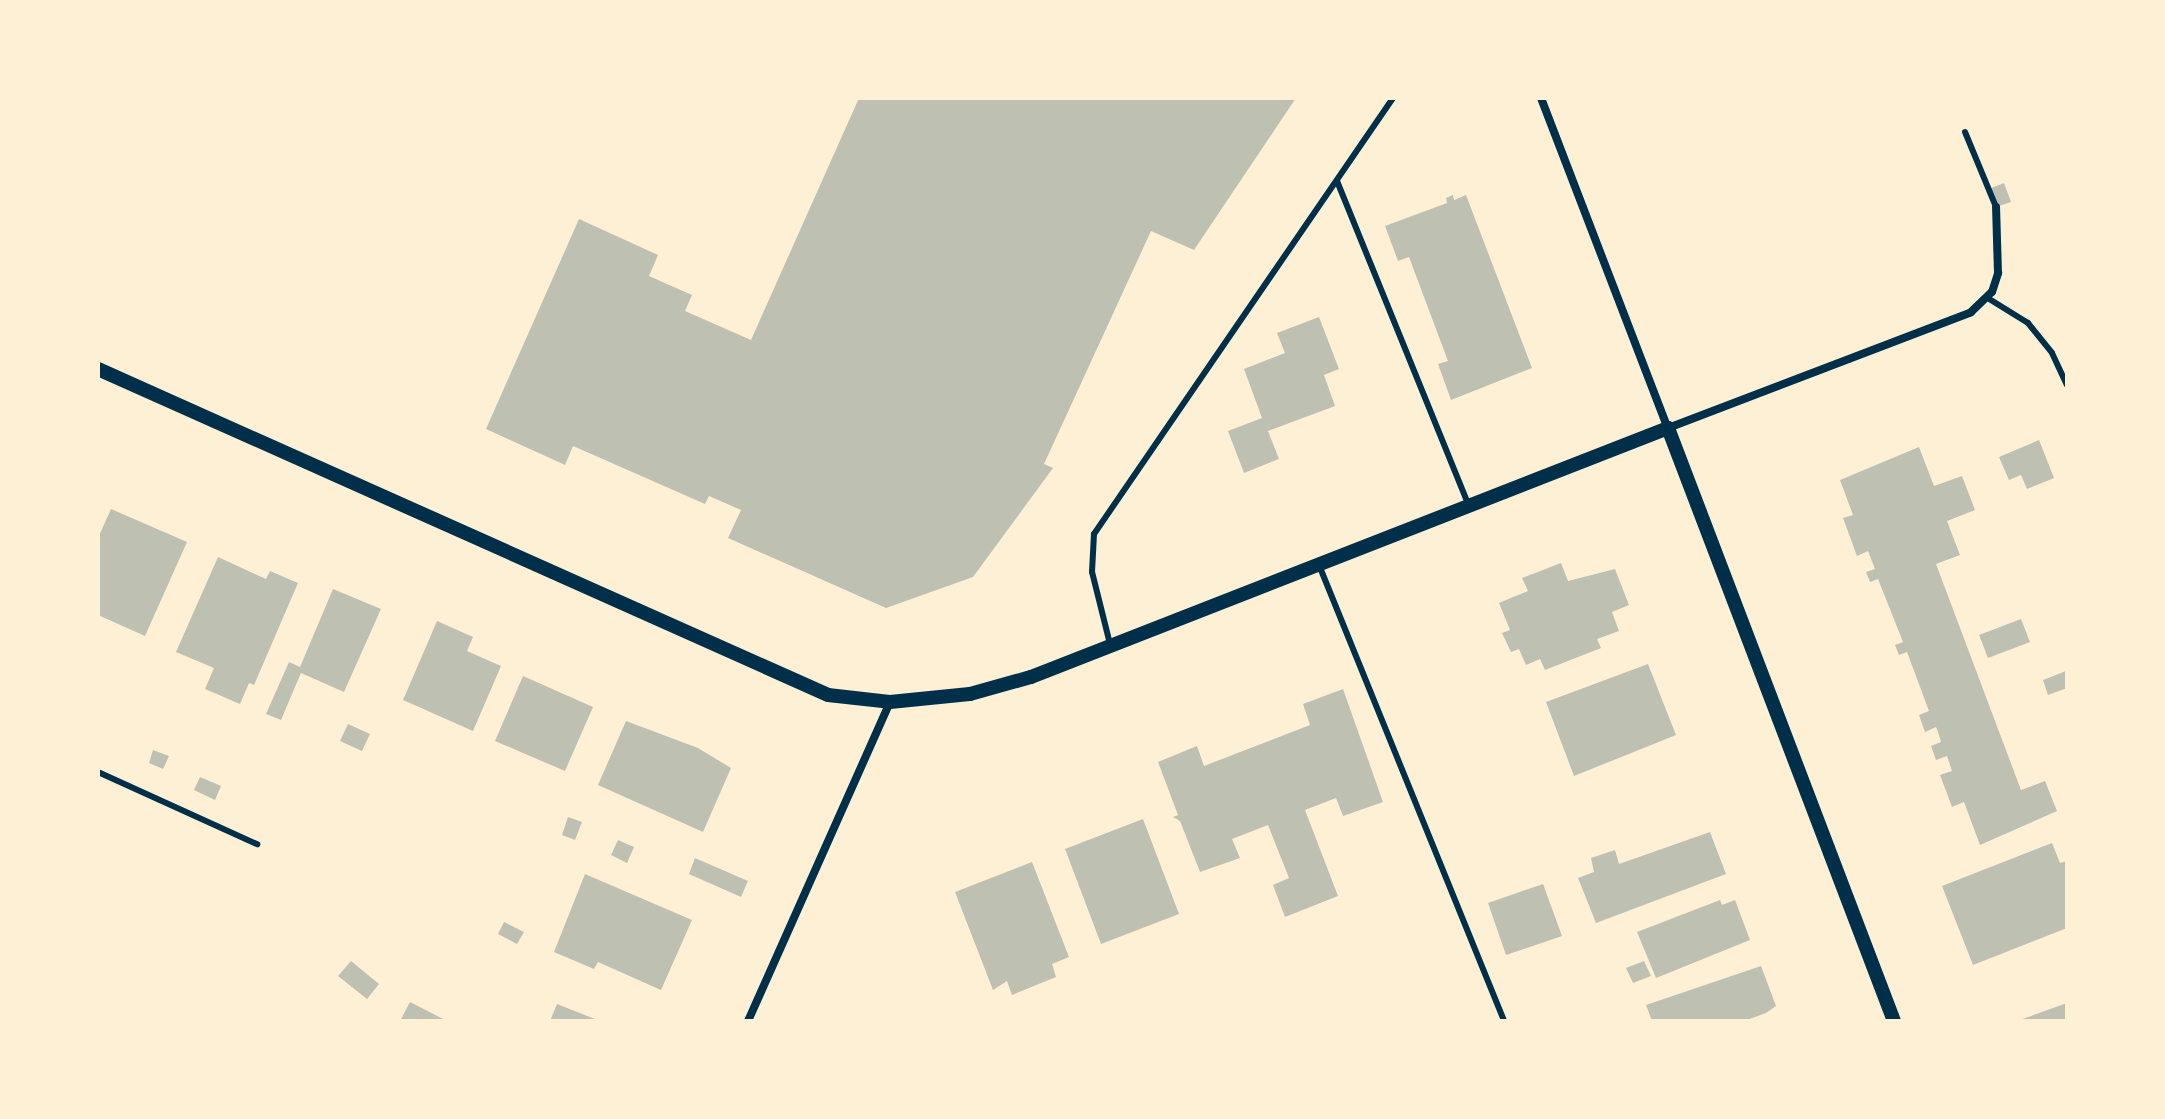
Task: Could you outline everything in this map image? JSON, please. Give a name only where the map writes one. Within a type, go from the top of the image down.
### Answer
[{"type":"street","points":[[1541,98],[1894,1021]]},
{"type":"street","points":[[98,369],[828,695],[890,702],[990,690],[1971,312],[1986,297],[1998,273],[1996,207]]},
{"type":"street","points":[[748,1021],[890,702]]},
{"type":"lane","points":[[1110,644],[1092,572],[1094,534],[1393,98]]},
{"type":"lane","points":[[1965,132],[1996,207]]},
{"type":"lane","points":[[1337,181],[1468,505]]},
{"type":"lane","points":[[1986,297],[2028,323],[2052,353],[2067,385]]},
{"type":"lane","points":[[1318,564],[1504,1021]]},
{"type":"lane","points":[[98,772],[257,844]]},
{"type":"building","points":[[859,98],[1296,98],[1194,250],[1151,231],[1044,464],[1053,468],[973,577],[886,608],[728,538],[741,510],[709,496],[705,504],[573,446],[565,465],[486,429],[579,219],[658,255],[649,276],[692,295],[685,311],[751,340]]},
{"type":"building","points":[[2004,183],[2011,202],[1996,207],[1989,189]]},
{"type":"building","points":[[1453,195],[1454,200],[1466,195],[1532,368],[1451,400],[1438,364],[1448,361],[1409,257],[1398,261],[1385,226],[1447,203],[1446,198]]},
{"type":"building","points":[[1319,317],[1339,369],[1324,375],[1335,406],[1268,431],[1279,459],[1244,473],[1228,431],[1262,418],[1244,369],[1285,353],[1277,333]]},
{"type":"building","points":[[2039,440],[2054,478],[2027,489],[2021,475],[2009,480],[1999,457]]},
{"type":"building","points":[[1919,447],[1934,486],[1962,476],[1975,510],[1947,521],[1960,555],[1936,564],[2021,790],[2045,781],[2057,811],[1980,845],[1964,802],[1952,807],[1940,775],[1952,771],[1947,756],[1936,760],[1931,746],[1941,742],[1936,727],[1925,732],[1919,715],[1929,711],[1907,652],[1899,655],[1895,645],[1903,642],[1878,579],[1870,582],[1866,572],[1875,569],[1868,551],[1857,556],[1843,518],[1853,515],[1840,480]]},
{"type":"building","points":[[111,509],[187,542],[145,636],[98,615],[98,538]]},
{"type":"building","points":[[218,557],[266,579],[270,571],[298,583],[254,685],[249,683],[240,704],[205,689],[214,668],[176,652]]},
{"type":"building","points":[[1561,563],[1568,581],[1615,569],[1629,605],[1612,612],[1619,631],[1597,639],[1601,648],[1545,670],[1540,659],[1526,665],[1519,649],[1511,652],[1502,633],[1510,630],[1499,603],[1528,591],[1522,578]]},
{"type":"building","points":[[333,589],[381,609],[344,692],[301,673],[281,720],[266,714],[289,662],[300,667]]},
{"type":"building","points":[[2021,619],[2030,642],[1988,658],[1979,635]]},
{"type":"building","points":[[437,621],[473,637],[467,651],[501,666],[473,731],[403,700]]},
{"type":"building","points":[[1648,664],[1676,735],[1574,776],[1546,702]]},
{"type":"building","points":[[2066,671],[2067,688],[2048,695],[2043,680]]},
{"type":"building","points":[[523,676],[593,707],[565,771],[495,741]]},
{"type":"building","points":[[1343,689],[1383,802],[1343,816],[1336,798],[1305,810],[1338,896],[1285,917],[1273,885],[1289,878],[1268,825],[1232,839],[1240,858],[1200,872],[1180,821],[1173,817],[1178,815],[1158,762],[1197,746],[1204,766],[1310,725],[1303,704]]},
{"type":"building","points":[[626,721],[698,748],[731,768],[703,832],[598,785]]},
{"type":"building","points":[[348,724],[370,734],[362,751],[340,741]]},
{"type":"building","points":[[153,750],[169,756],[163,769],[149,763]]},
{"type":"building","points":[[200,777],[221,786],[215,800],[194,790]]},
{"type":"building","points":[[568,817],[582,822],[575,840],[562,835]]},
{"type":"building","points":[[1143,819],[1179,914],[1101,944],[1065,849]]},
{"type":"building","points":[[1710,832],[1726,874],[1596,923],[1578,878],[1594,872],[1591,858],[1615,850],[1619,864]]},
{"type":"building","points":[[618,840],[634,847],[627,863],[611,855]]},
{"type":"building","points":[[2052,843],[2060,863],[2067,861],[2067,928],[1973,965],[1942,886]]},
{"type":"building","points":[[695,858],[748,881],[741,897],[689,874]]},
{"type":"building","points":[[1032,862],[1069,957],[1052,964],[1056,977],[1012,995],[1007,981],[993,990],[955,892]]},
{"type":"building","points":[[585,874],[692,920],[661,990],[598,962],[594,969],[554,952]]},
{"type":"building","points":[[1543,884],[1562,936],[1506,955],[1488,903]]},
{"type":"building","points":[[1720,900],[1722,905],[1735,900],[1750,940],[1656,978],[1637,932]]},
{"type":"building","points":[[504,922],[524,932],[517,944],[498,934]]},
{"type":"building","points":[[351,961],[379,984],[367,999],[338,976]]},
{"type":"building","points":[[1644,961],[1651,976],[1633,983],[1626,968]]},
{"type":"building","points":[[1761,966],[1776,1006],[1766,1013],[1744,1021],[1652,1021],[1646,1005]]},
{"type":"building","points":[[410,1002],[447,1021],[400,1021]]},
{"type":"building","points":[[2067,1003],[2067,1021],[2017,1021]]},
{"type":"building","points":[[557,1004],[600,1021],[550,1021]]}]
